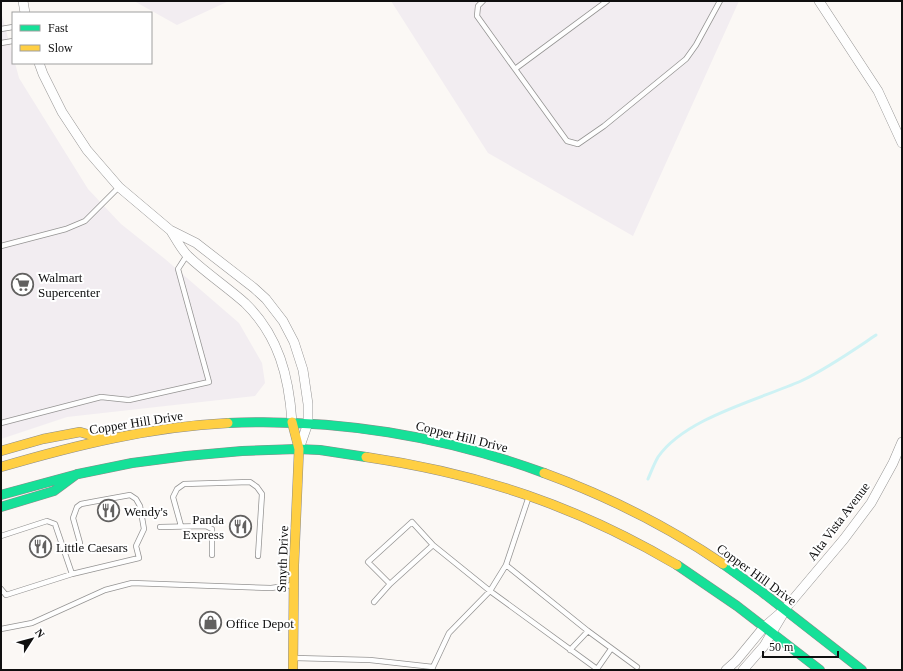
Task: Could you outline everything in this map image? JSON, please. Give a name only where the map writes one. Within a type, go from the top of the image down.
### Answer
[{"type":"main road","name":"Copper Hill Drive","points":[[1,467],[104,439],[145,432],[191,426],[292,422],[374,430],[490,455],[553,475],[618,503],[664,527],[726,566],[786,609],[862,670]]},
{"type":"main road","name":"Smyth Drive","points":[[292,422],[299,449],[294,585],[293,670]]},
{"type":"main road","points":[[1,451],[80,432],[104,439]]},
{"type":"main road","points":[[1,495],[77,474],[150,460],[234,451],[299,449],[382,459],[439,469],[530,494],[568,509],[646,547],[685,570],[720,594],[820,670]]},
{"type":"main road","points":[[1,507],[54,491],[77,474]]},
{"type":"street","points":[[23,1],[25,12]]},
{"type":"street","points":[[819,1],[878,91],[902,144]]},
{"type":"street","points":[[39,64],[62,112],[83,144],[119,186],[170,230],[196,243],[254,288],[266,299],[283,321],[294,342],[304,370],[308,404],[308,423],[299,449]]},
{"type":"street","points":[[170,230],[187,255],[246,304],[264,326],[276,345],[284,367],[291,400],[292,422]]},
{"type":"street","name":"Alta Vista Avenue","points":[[744,670],[764,646],[786,609],[844,539],[871,503],[893,463],[902,442]]},
{"type":"street","name":"Alta Vista Avenue","points":[[726,670],[736,661],[764,627],[786,609]]},
{"type":"lane","points":[[483,1],[478,6],[477,16],[567,141],[578,144],[610,121],[686,59],[696,45],[720,1]]},
{"type":"lane","points":[[515,69],[607,1]]},
{"type":"lane","points":[[1,29],[12,27]]},
{"type":"lane","points":[[1,43],[12,41]]},
{"type":"lane","points":[[1,246],[66,229],[85,221],[119,186]]},
{"type":"lane","points":[[1,423],[101,397],[129,400],[209,382],[178,269],[187,255]]},
{"type":"lane","points":[[181,526],[173,497],[177,489],[184,484],[250,482],[258,487],[262,494],[258,556]]},
{"type":"lane","points":[[293,658],[370,660],[432,668],[449,633],[490,591],[506,565],[530,494]]},
{"type":"lane","points":[[1,589],[6,595],[72,574],[139,558],[136,546],[144,529],[140,506],[136,498],[130,495],[82,504],[77,507],[73,518],[80,543]]},
{"type":"lane","points":[[1,536],[48,521],[55,524],[72,574]]},
{"type":"lane","points":[[390,584],[368,562],[412,522],[433,544],[490,591],[596,669],[611,649]]},
{"type":"lane","points":[[160,527],[206,526],[212,529],[212,555]]},
{"type":"lane","points":[[374,602],[390,584],[433,544]]},
{"type":"lane","points":[[506,565],[611,649],[638,667]]},
{"type":"lane","points":[[1,629],[32,623],[105,590],[132,583],[271,588],[294,585]]},
{"type":"lane","points":[[570,650],[588,631]]},
{"type":"shaded area","points":[[134,1],[229,1],[177,25]]},
{"type":"shaded area","points":[[391,1],[739,1],[633,236],[488,153]]},
{"type":"shaded area","points":[[1,12],[12,52],[12,64],[15,64],[19,78],[88,189],[121,224],[165,259],[239,323],[262,363],[265,383],[255,396],[67,417],[1,439]]},
{"type":"waterway","points":[[648,479],[658,457],[670,443],[686,431],[744,403],[801,381],[821,371],[876,335]]},
{"type":"traffic: fast","points":[[228,423],[268,422],[308,424],[388,432],[467,449],[544,473]]},
{"type":"traffic: fast","points":[[1,495],[78,474],[132,463],[186,456],[242,451],[297,449],[320,450],[366,457]]},
{"type":"traffic: fast","points":[[1,507],[54,491],[77,474]]},
{"type":"traffic: fast","points":[[723,564],[762,592],[862,670]]},
{"type":"traffic: fast","points":[[677,565],[737,606],[820,670]]},
{"type":"traffic: slow","points":[[292,422],[299,449],[294,565],[293,670]]},
{"type":"traffic: slow","points":[[1,467],[57,451],[113,438],[170,428],[228,423]]},
{"type":"traffic: slow","points":[[1,451],[43,439],[80,432],[104,439]]},
{"type":"traffic: slow","points":[[366,457],[449,473],[489,483],[527,495],[565,509],[602,526],[640,544],[677,565]]},
{"type":"traffic: slow","points":[[544,473],[591,492],[636,513],[680,537],[723,564]]},
{"type":"place","name":"Walmart Supercenter","points":[[23,284]]},
{"type":"place","name":"Wendy's","points":[[109,511]]},
{"type":"place","name":"Panda Express","points":[[240,526]]},
{"type":"place","name":"Little Caesars","points":[[41,547]]},
{"type":"place","name":"Office Depot","points":[[211,623]]}]
